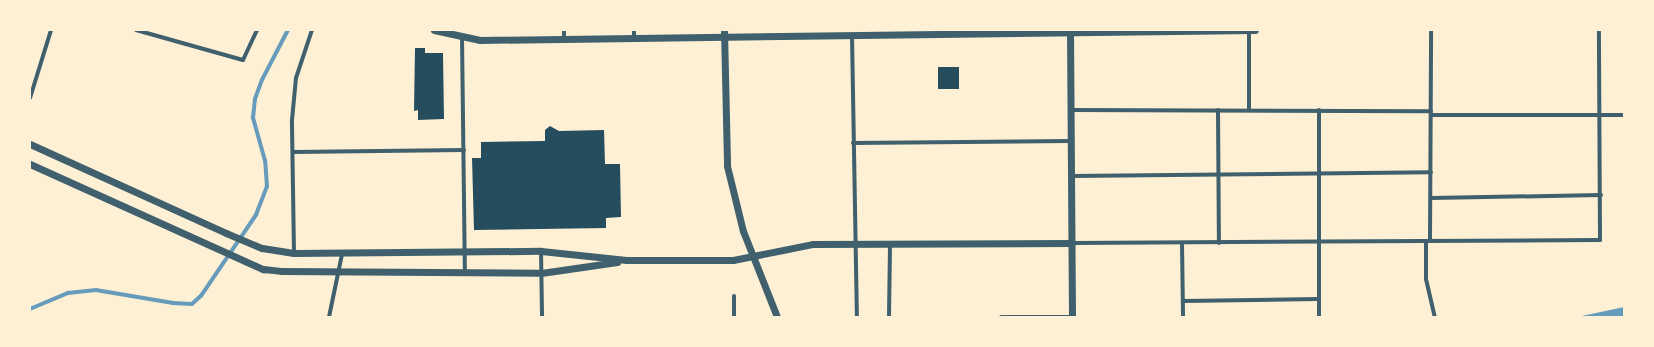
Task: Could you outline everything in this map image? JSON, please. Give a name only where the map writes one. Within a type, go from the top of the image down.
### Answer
[{"type":"street","points":[[30,98],[51,30]]},
{"type":"street","points":[[136,30],[243,60],[257,30]]},
{"type":"street","points":[[294,253],[292,120],[296,78],[312,30]]},
{"type":"street","points":[[434,30],[462,37],[564,39],[634,39],[724,33],[852,36],[906,33],[1255,30]]},
{"type":"street","points":[[564,30],[564,39]]},
{"type":"street","points":[[634,30],[634,39]]},
{"type":"street","points":[[1249,30],[1249,110]]},
{"type":"street","points":[[1431,30],[1431,198],[1426,279],[1435,317]]},
{"type":"street","points":[[30,144],[226,233],[253,244],[294,253],[342,254],[541,251],[627,260],[753,258],[779,250],[813,244],[856,243],[1600,240],[1600,30]]},
{"type":"street","points":[[1001,317],[1072,317],[1070,32]]},
{"type":"street","points":[[724,33],[727,166],[743,231],[777,317]]},
{"type":"street","points":[[852,36],[857,317]]},
{"type":"street","points":[[462,37],[465,272]]},
{"type":"street","points":[[1071,110],[1319,110],[1624,115]]},
{"type":"street","points":[[1218,110],[1219,242]]},
{"type":"street","points":[[1319,110],[1319,317]]},
{"type":"street","points":[[854,142],[1071,141]]},
{"type":"street","points":[[293,152],[464,150]]},
{"type":"street","points":[[30,164],[246,262],[281,271],[541,273],[627,260]]},
{"type":"street","points":[[1071,176],[1431,172]]},
{"type":"street","points":[[1431,198],[1601,195]]},
{"type":"street","points":[[1182,242],[1183,317]]},
{"type":"street","points":[[889,317],[890,243]]},
{"type":"street","points":[[541,251],[542,317]]},
{"type":"street","points":[[328,317],[342,254]]},
{"type":"street","points":[[734,296],[734,317]]},
{"type":"street","points":[[1183,301],[1319,299]]},
{"type":"water","points":[[1624,307],[1624,317],[1577,317]]},
{"type":"building","points":[[415,48],[425,48],[425,53],[443,53],[444,119],[418,120],[418,110],[414,111]]},
{"type":"building","points":[[938,67],[959,67],[959,89],[938,89]]},
{"type":"building","points":[[550,126],[559,131],[604,130],[605,164],[620,164],[621,217],[606,218],[606,228],[474,230],[472,158],[481,158],[481,142],[545,141],[545,130]]},
{"type":"waterway","points":[[30,309],[68,293],[96,290],[173,303],[192,304],[201,296],[256,215],[267,187],[265,161],[253,118],[255,99],[262,80],[288,30]]}]
